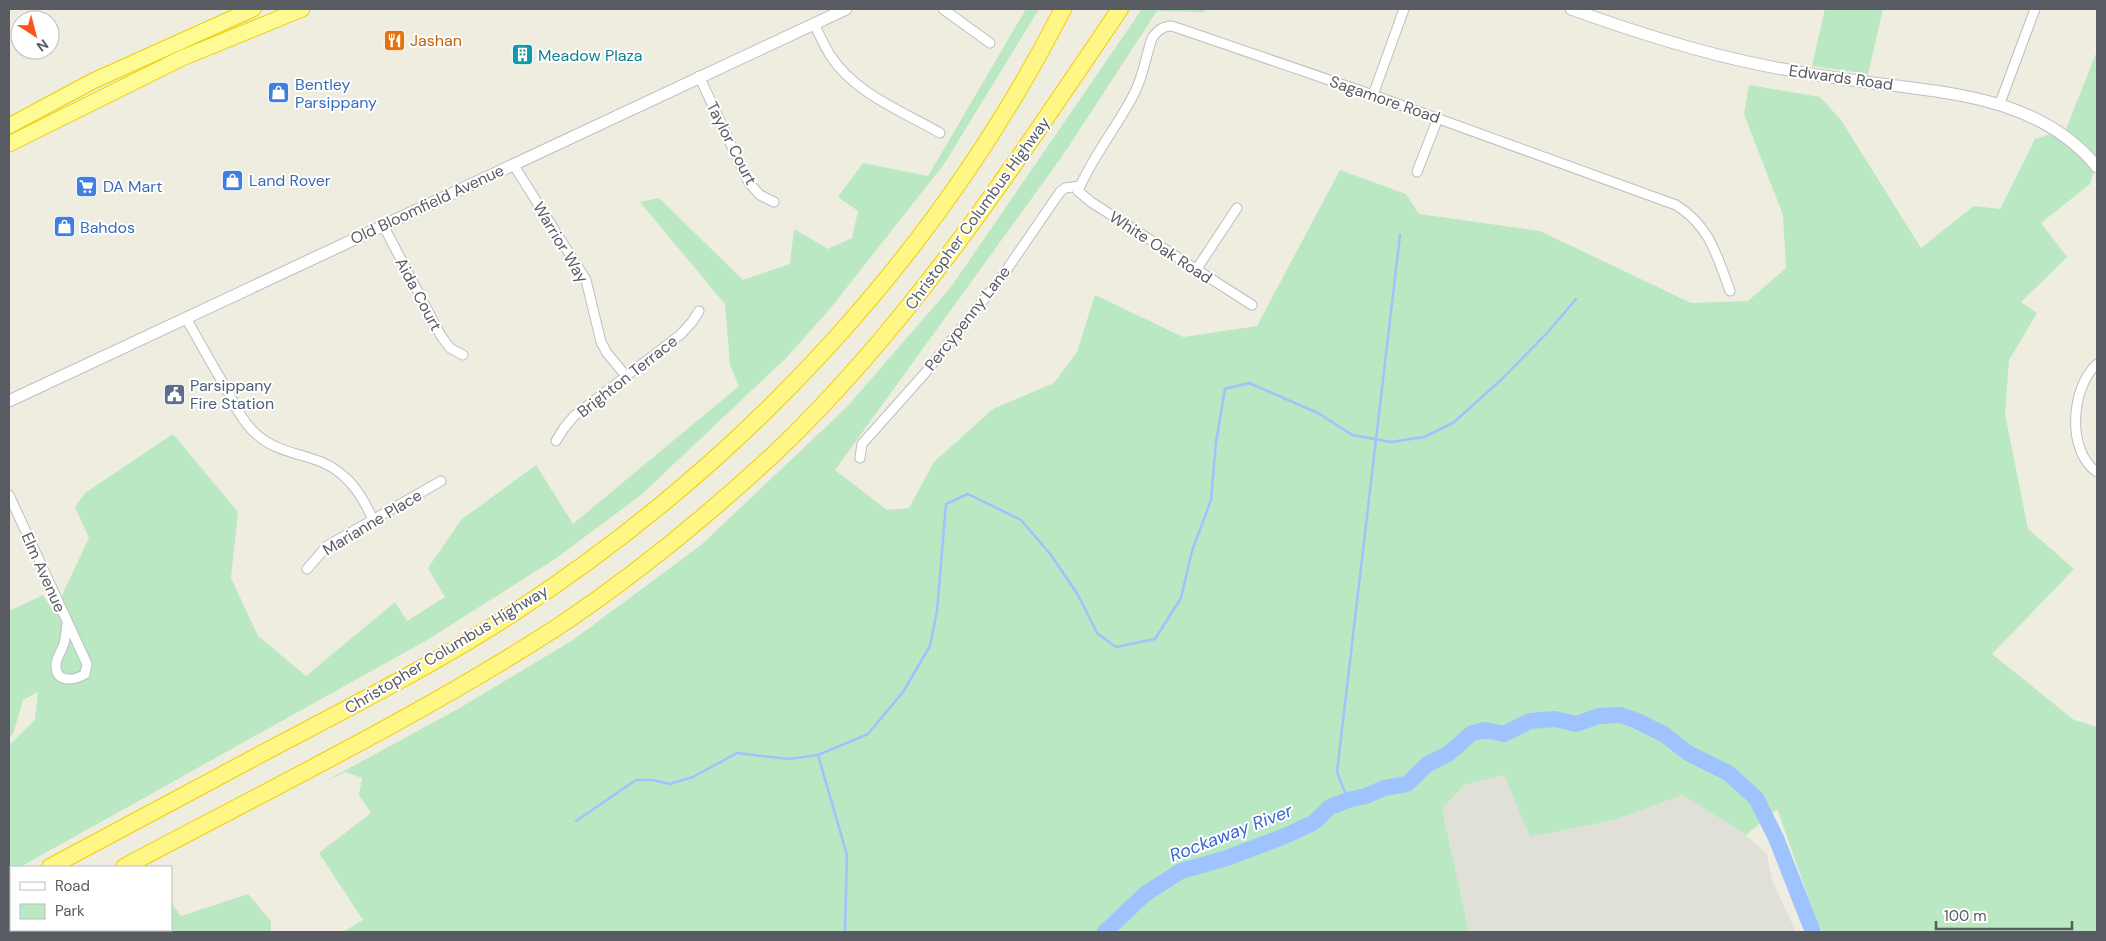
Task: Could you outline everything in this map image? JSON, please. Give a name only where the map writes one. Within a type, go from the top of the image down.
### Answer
[{"type":"highway","points":[[9,126],[93,81],[253,9]]},
{"type":"highway","points":[[9,144],[182,58],[302,9]]},
{"type":"highway","name":"Christopher Columbus Highway","points":[[52,866],[328,719],[490,627],[596,556],[682,489],[750,428],[798,380],[843,330],[902,259],[938,212],[991,134],[1031,68],[1063,9]]},
{"type":"highway","name":"Christopher Columbus Highway","points":[[126,866],[352,746],[509,657],[560,625],[616,585],[717,505],[774,453],[817,410],[914,301],[986,205],[1120,9]]},
{"type":"street","name":"Old Bloomfield Avenue","points":[[9,401],[699,76],[846,9]]},
{"type":"street","points":[[943,9],[990,43]]},
{"type":"street","points":[[1373,95],[1404,9]]},
{"type":"street","name":"Edwards Road","points":[[1571,9],[1667,41],[1758,64],[1947,92],[2000,104],[2038,120],[2059,133],[2079,148],[2097,167]]},
{"type":"street","points":[[2000,104],[2035,9]]},
{"type":"street","points":[[814,24],[831,56],[855,82],[870,93],[940,132]]},
{"type":"street","name":"Sagamore Road","points":[[1080,186],[1085,174],[1136,91],[1152,38],[1166,26],[1172,26],[1438,118],[1676,205],[1691,215],[1707,234],[1730,291]]},
{"type":"street","name":"Taylor Court","points":[[699,76],[749,183],[760,195],[774,202]]},
{"type":"street","points":[[1417,172],[1438,118]]},
{"type":"street","name":"Warrior Way","points":[[513,164],[586,280],[601,342],[607,353],[626,376]]},
{"type":"street","name":"White Oak Road","points":[[1080,186],[1078,191],[1091,202],[1252,305]]},
{"type":"street","name":"Percypenny Lane","points":[[860,458],[862,444],[926,372],[1001,278],[1060,192],[1065,188],[1080,186]]},
{"type":"street","points":[[1196,270],[1237,208]]},
{"type":"street","name":"Aida Court","points":[[382,225],[442,336],[450,348],[463,355]]},
{"type":"street","name":"Brighton Terrace","points":[[556,441],[574,416],[680,335],[692,322],[698,311]]},
{"type":"street","points":[[186,318],[249,426],[265,441],[278,449],[313,459],[338,470],[360,493],[373,520]]},
{"type":"street","points":[[2097,364],[2082,388],[2076,413],[2080,450],[2090,466],[2097,472]]},
{"type":"street","name":"Marianne Place","points":[[307,569],[326,546],[441,482]]},
{"type":"street","name":"Elm Avenue","points":[[9,495],[87,664],[84,674],[71,680],[63,679],[57,671],[56,663],[64,644],[67,623]]},
{"type":"shaded area","points":[[1504,775],[1530,837],[1614,820],[1683,795],[1746,835],[1767,854],[1772,880],[1796,932],[1469,932],[1442,809],[1464,785]]},
{"type":"green space","points":[[1026,9],[1039,9],[944,164],[829,310],[786,358],[641,495],[555,559],[427,640],[22,866],[10,866],[9,873],[9,745],[35,720],[38,692],[23,700],[13,734],[9,737],[9,611],[43,595],[54,612],[89,538],[75,507],[85,493],[173,434],[238,512],[231,578],[258,636],[306,676],[395,602],[407,621],[445,597],[428,568],[461,520],[536,465],[573,524],[739,386],[730,365],[725,304],[640,202],[659,198],[743,280],[790,264],[794,229],[828,249],[852,238],[858,211],[838,197],[863,163],[928,176]]},
{"type":"green space","points":[[1142,9],[1205,9],[1204,12],[1157,11],[1063,155],[835,470],[887,510],[909,508],[934,462],[993,409],[1054,383],[1077,352],[1095,295],[1183,337],[1257,326],[1340,170],[1406,194],[1419,214],[1540,231],[1691,303],[1748,301],[1786,268],[1783,215],[1744,114],[1749,85],[1820,97],[1841,120],[1921,248],[1974,206],[2000,209],[2035,139],[2066,129],[2097,51],[2097,161],[2090,184],[2041,223],[2067,257],[2021,302],[2037,313],[2009,360],[2005,414],[2028,529],[2074,569],[1992,654],[2074,720],[2097,727],[2097,932],[1823,932],[1817,922],[1777,809],[1746,835],[1683,795],[1614,820],[1530,837],[1504,775],[1464,785],[1442,809],[1469,932],[343,932],[363,920],[319,853],[371,813],[359,795],[362,778],[345,772],[322,783],[458,709],[573,640],[701,545],[846,408],[951,287]]},
{"type":"green space","points":[[1825,9],[1883,9],[1868,74],[1812,66]]},
{"type":"green space","points":[[248,894],[271,921],[271,932],[92,932],[172,931],[172,903],[181,916]]},
{"type":"waterway","points":[[1348,800],[1337,772],[1400,235]]},
{"type":"waterway","points":[[576,821],[636,780],[653,780],[670,784],[693,777],[737,753],[788,759],[818,755],[868,734],[903,692],[930,646],[937,611],[946,504],[968,494],[1021,520],[1051,555],[1078,595],[1097,633],[1116,647],[1155,639],[1181,598],[1192,551],[1211,500],[1216,442],[1225,389],[1249,383],[1318,413],[1352,435],[1391,442],[1424,437],[1453,423],[1502,379],[1548,332],[1576,299]]},
{"type":"waterway","name":"Rockaway River","points":[[1105,932],[1145,894],[1181,871],[1227,858],[1285,836],[1313,823],[1330,807],[1348,800],[1366,796],[1384,788],[1407,784],[1428,764],[1448,754],[1472,733],[1485,730],[1504,734],[1530,721],[1555,719],[1576,724],[1599,716],[1620,715],[1635,720],[1665,735],[1688,753],[1728,773],[1756,798],[1776,838],[1813,932]]},
{"type":"waterway","points":[[818,755],[847,855],[845,932]]},
{"type":"place","name":"Jashan","points":[[394,40]]},
{"type":"place","name":"Meadow Plaza","points":[[522,55]]},
{"type":"place","name":"Bentley Parsippany","points":[[279,93]]},
{"type":"place","name":"Land Rover","points":[[233,180]]},
{"type":"place","name":"DA Mart","points":[[87,186]]},
{"type":"place","name":"Bahdos","points":[[64,227]]},
{"type":"place","name":"Parsippany Fire Station","points":[[174,394]]}]
